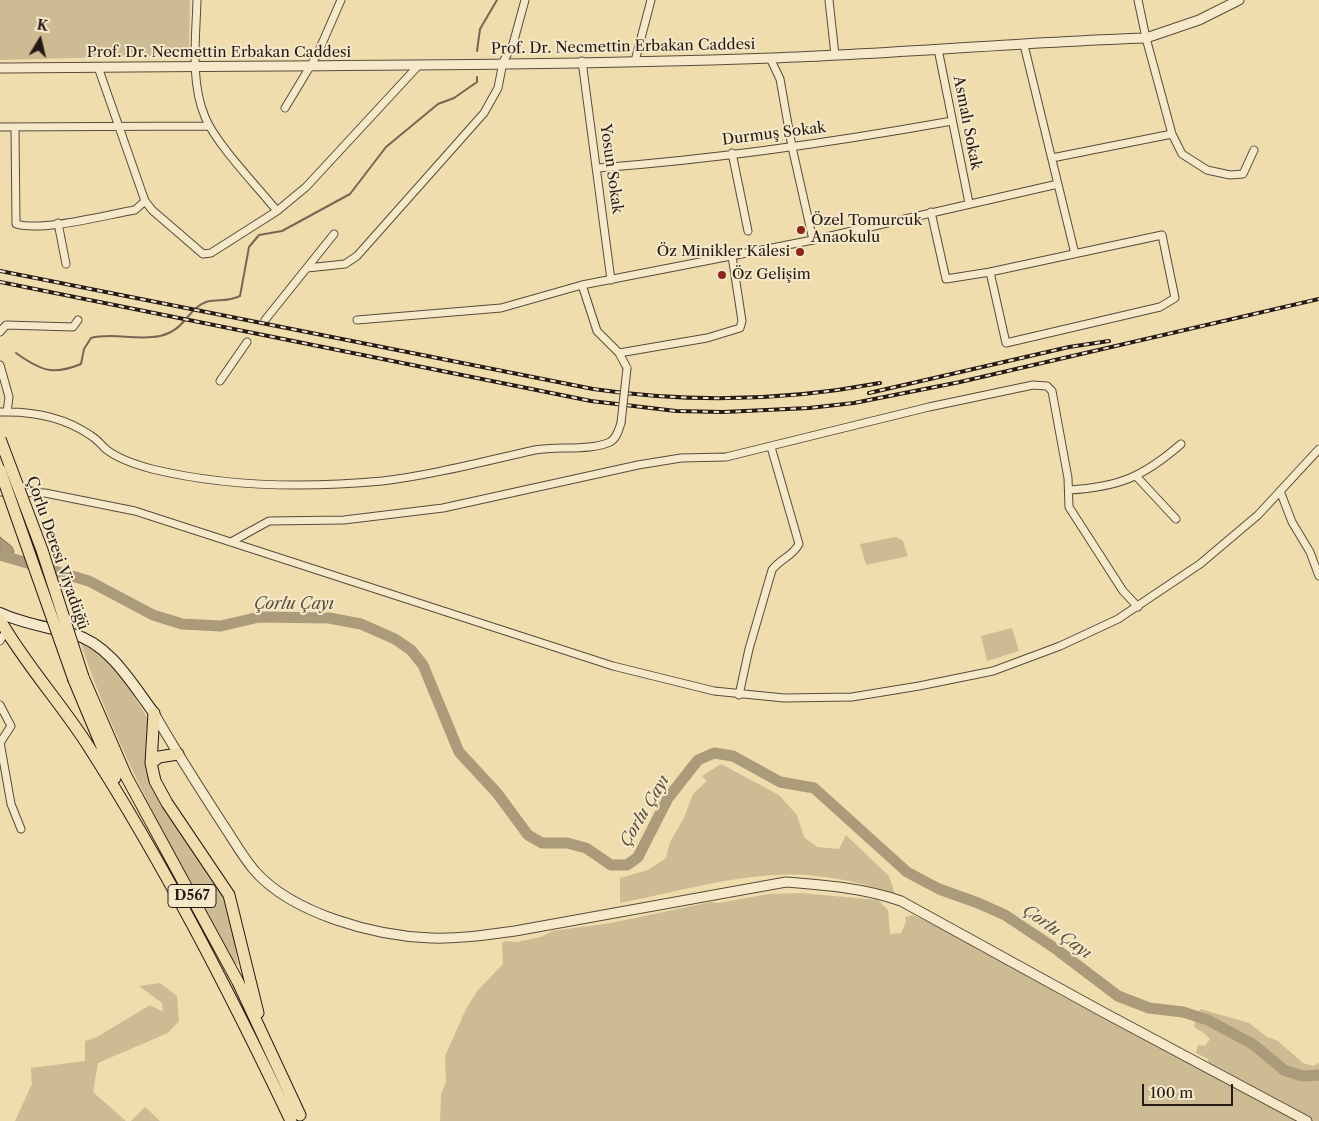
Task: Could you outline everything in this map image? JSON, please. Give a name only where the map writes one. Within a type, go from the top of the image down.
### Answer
[{"type":"highway","name":"Çorlu Deresi Viyadüğü","points":[[0,439],[42,550],[79,679]]},
{"type":"highway","name":"Çorlu Deresi Viyadüğü","points":[[0,470],[79,679]]},
{"type":"highway","points":[[0,620],[3,636],[87,743],[135,823]]},
{"type":"highway","name":"D567","points":[[79,679],[135,823],[298,1119]]},
{"type":"highway","name":"D567","points":[[79,679],[126,776],[238,982],[298,1119]]},
{"type":"highway","points":[[154,713],[151,763],[155,780],[167,803],[228,895],[260,1024],[298,1119]]},
{"type":"highway","points":[[151,763],[159,757],[178,754]]},
{"type":"main road","points":[[0,612],[20,622],[76,634],[102,649],[114,660],[154,713]]},
{"type":"street","points":[[197,0],[195,66],[204,115],[209,126],[277,210]]},
{"type":"street","points":[[285,108],[309,65],[317,55],[341,0]]},
{"type":"street","points":[[307,268],[345,264],[357,256],[484,113],[498,88],[503,62],[513,44],[525,0]]},
{"type":"street","points":[[635,61],[651,0]]},
{"type":"street","points":[[829,0],[835,55]]},
{"type":"street","points":[[1138,0],[1146,38],[1172,134],[1182,154],[1190,161],[1207,170],[1230,176],[1243,174],[1254,150]]},
{"type":"street","name":"Prof. Dr. Necmettin Erbakan Caddesi","points":[[0,68],[309,65],[418,66],[503,62],[770,58],[1146,38],[1199,20],[1239,0]]},
{"type":"street","points":[[1024,44],[1075,254]]},
{"type":"street","name":"Asmalı Sokak","points":[[938,49],[969,203]]},
{"type":"street","points":[[770,58],[780,78],[792,147],[813,240]]},
{"type":"street","name":"Yosun Sokak","points":[[582,62],[612,280]]},
{"type":"street","points":[[98,67],[145,201],[152,210],[203,254],[210,253],[277,210],[306,187],[418,66]]},
{"type":"street","name":"Durmuş Sokak","points":[[598,168],[654,164],[792,147],[952,121]]},
{"type":"street","points":[[0,127],[209,126]]},
{"type":"street","points":[[15,128],[16,224],[25,226],[58,223],[135,210],[145,201]]},
{"type":"street","points":[[1052,158],[1172,134]]},
{"type":"street","points":[[732,153],[748,231]]},
{"type":"street","points":[[357,320],[501,308],[582,285],[813,240],[1058,184]]},
{"type":"street","points":[[931,212],[946,279],[990,272],[1162,235],[1175,298],[1160,307],[1006,343],[990,272]]},
{"type":"street","points":[[58,223],[66,264]]},
{"type":"street","points":[[265,320],[334,234]]},
{"type":"street","points":[[619,353],[707,338],[740,328],[742,321],[732,256]]},
{"type":"street","points":[[0,365],[9,397],[4,412],[41,414],[73,425],[91,435],[108,451],[126,461],[152,468],[221,480],[311,486],[384,480],[548,448],[591,445],[611,441],[618,433],[622,422],[627,368],[619,353],[597,331],[582,285]]},
{"type":"street","points":[[0,332],[6,325],[73,327],[78,320]]},
{"type":"street","points":[[220,381],[246,342]]},
{"type":"street","points":[[231,542],[269,522],[344,520],[443,508],[638,465],[681,458],[726,457],[929,407],[1033,385],[1046,386],[1052,391],[1069,490],[1069,507],[1123,591],[1138,607]]},
{"type":"street","points":[[1069,490],[1095,488],[1129,480],[1159,463],[1181,444]]},
{"type":"street","points":[[739,695],[749,649],[772,570],[778,561],[794,552],[799,544],[771,447]]},
{"type":"street","points":[[0,492],[45,493],[135,512],[613,666],[739,695],[784,698],[852,696],[919,686],[993,671],[1060,646],[1118,620],[1200,564],[1258,515],[1319,449]]},
{"type":"street","points":[[1136,476],[1176,519]]},
{"type":"street","points":[[1280,491],[1292,522],[1310,552],[1319,576]]},
{"type":"street","points":[[0,705],[11,726],[0,743],[11,804],[21,828]]},
{"type":"street","points":[[154,713],[178,754],[254,870],[278,893],[317,913],[396,934],[431,938],[469,937],[515,931],[786,882],[824,884],[868,892],[901,901],[1101,1012],[1307,1121]]},
{"type":"shaded area","points":[[0,0],[190,0],[189,51],[183,55],[0,60]]},
{"type":"shaded area","points":[[0,537],[12,547],[14,552],[9,558],[0,560]]},
{"type":"shaded area","points":[[896,537],[903,541],[908,556],[866,565],[860,544]]},
{"type":"shaded area","points":[[1012,628],[1019,651],[987,661],[981,636]]},
{"type":"shaded area","points":[[79,638],[111,659],[150,722],[146,763],[223,890],[229,908],[238,965],[233,962],[227,953],[127,759],[93,679]]},
{"type":"shaded area","points":[[721,764],[779,795],[797,815],[804,837],[817,847],[839,849],[846,835],[889,876],[895,894],[840,879],[805,875],[783,875],[760,876],[712,883],[620,903],[620,878],[648,870],[666,858],[670,842],[684,818],[693,794],[707,781],[702,776]]},
{"type":"shaded area","points":[[801,893],[878,900],[888,910],[890,934],[901,933],[906,922],[905,917],[913,915],[957,935],[982,952],[998,958],[1035,981],[1045,984],[1058,994],[1163,1050],[1209,1065],[1208,1059],[1196,1053],[1198,1045],[1205,1046],[1210,1039],[1194,1027],[1197,1013],[1201,1009],[1249,1023],[1267,1037],[1278,1041],[1303,1063],[1313,1066],[1319,1063],[1319,1121],[440,1121],[441,1094],[446,1082],[445,1056],[466,1009],[478,990],[503,964],[502,943],[541,937],[552,931],[611,923],[711,902],[718,903],[768,894]]},
{"type":"shaded area","points":[[160,983],[177,996],[179,1021],[168,1033],[98,1063],[93,1092],[126,1121],[15,1121],[32,1084],[31,1068],[85,1061],[85,1041],[97,1037],[150,1005],[163,1012],[162,1003],[139,986]]},
{"type":"shaded area","points":[[145,1107],[160,1121],[131,1121]]},
{"type":"waterway","points":[[477,51],[480,29],[497,0]]},
{"type":"waterway","points":[[16,353],[39,367],[54,370],[71,368],[81,364],[84,349],[91,338],[99,336],[142,338],[160,336],[176,329],[200,305],[210,301],[240,296],[249,247],[259,235],[282,231],[350,194],[386,147],[438,104],[454,98],[477,82],[477,77]]},
{"type":"waterway","name":"Çorlu Çayı","points":[[0,555],[89,581],[153,615],[182,624],[221,626],[259,617],[329,618],[361,624],[395,639],[411,650],[423,665],[459,752],[497,793],[528,835],[542,843],[567,843],[586,848],[611,865],[627,865],[638,857],[668,798],[698,760],[714,753],[733,756],[780,782],[814,788],[907,872],[939,889],[1005,915],[1056,949],[1118,996],[1149,1008],[1183,1012],[1208,1020],[1254,1045],[1284,1070],[1302,1076],[1319,1075]]},
{"type":"railway","points":[[0,271],[593,389],[665,396],[737,398],[809,393],[880,383]]},
{"type":"railway","points":[[0,282],[591,401],[676,411],[723,412],[809,408],[854,403],[960,382],[1319,299]]},
{"type":"railway","points":[[869,393],[1069,347],[1109,341]]},
{"type":"place","name":"Özel Tomurcuk Anaokulu","points":[[801,230]]},
{"type":"place","name":"Öz Minikler Kalesi","points":[[800,252]]},
{"type":"place","name":"Öz Gelişim","points":[[722,275]]}]
